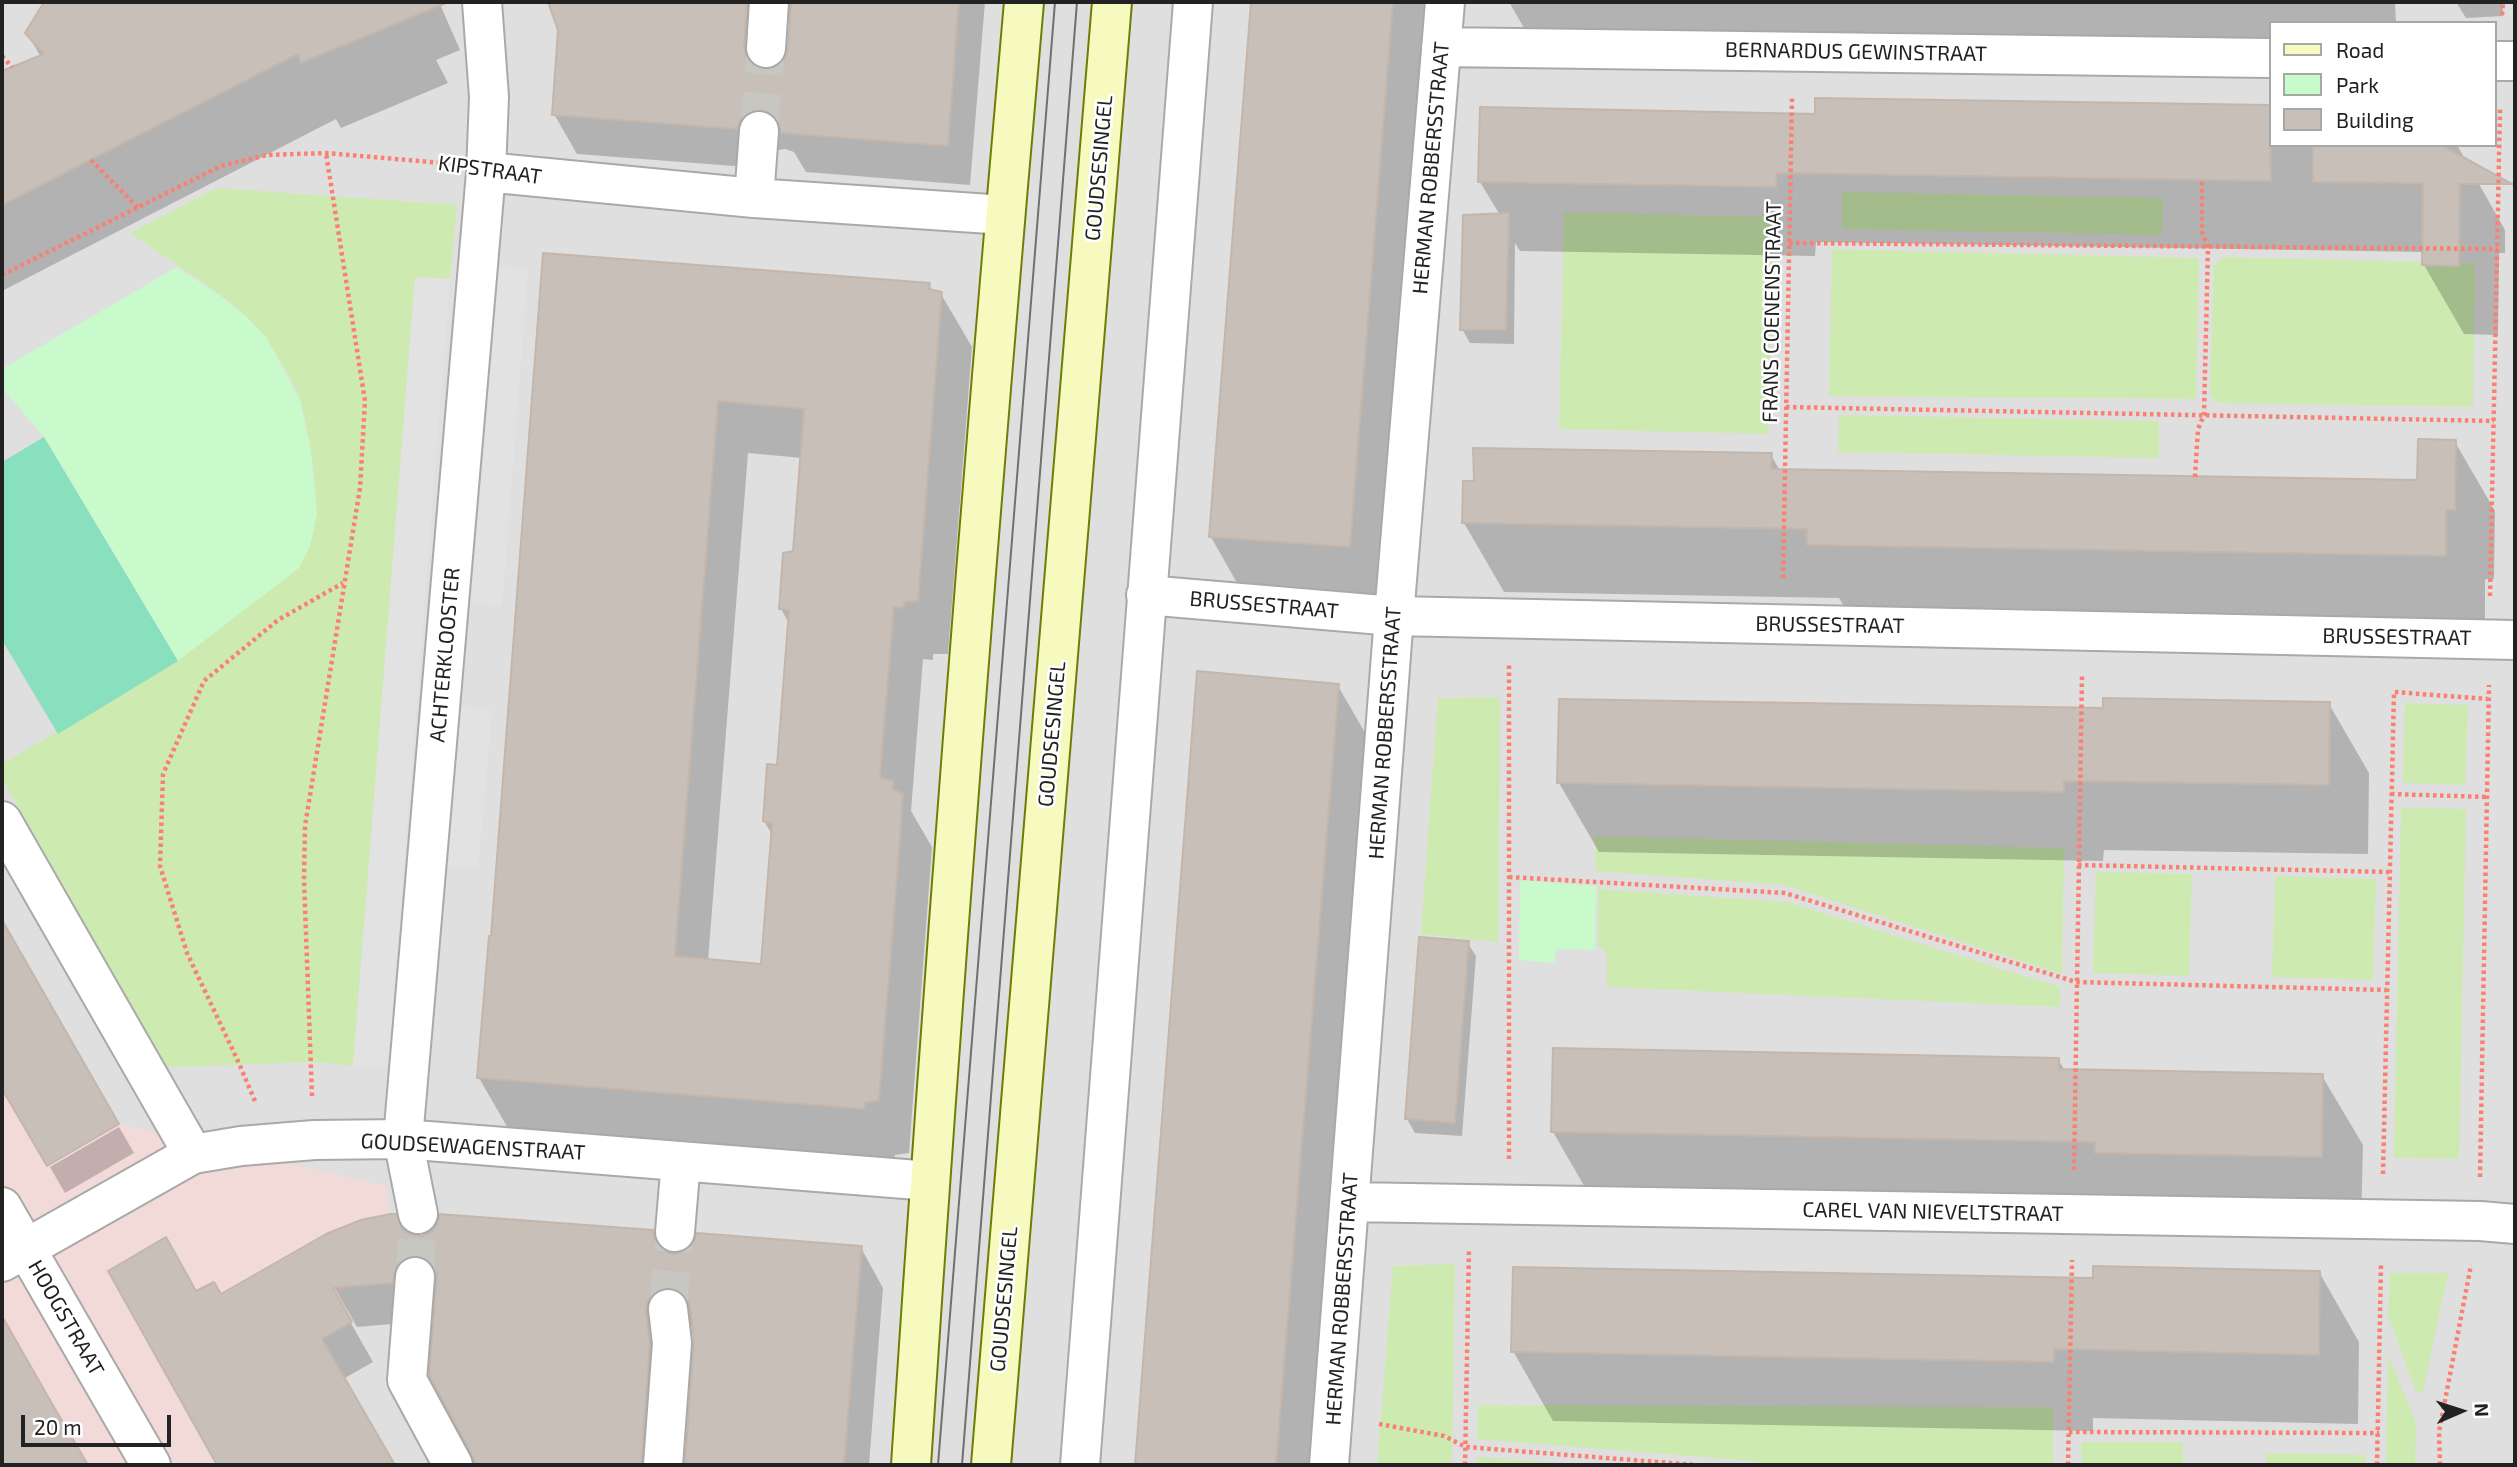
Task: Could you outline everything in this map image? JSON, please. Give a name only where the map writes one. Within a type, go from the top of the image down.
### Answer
[{"type":"main road","points":[[912,1465],[930,1181],[1024,2]]},
{"type":"main road","name":"GOUDSESINGEL","points":[[990,1465],[1112,2]]},
{"type":"street","name":"ACHTERKLOOSTER","points":[[418,1214],[403,1139],[486,172],[489,97],[482,2]]},
{"type":"street","points":[[766,48],[769,2]]},
{"type":"street","points":[[1080,1465],[1193,2]]},
{"type":"street","name":"HERMAN ROBBERSSTRAAT","points":[[1329,1465],[1394,615],[1445,2]]},
{"type":"street","name":"BERNARDUS GEWINSTRAAT","points":[[1441,47],[2268,58]]},
{"type":"street","points":[[2496,61],[2515,61]]},
{"type":"street","points":[[754,198],[759,131]]},
{"type":"street","name":"KIPSTRAAT","points":[[486,172],[754,198],[1005,215]]},
{"type":"street","name":"BRUSSESTRAAT","points":[[1146,595],[1394,615],[2515,640]]},
{"type":"street","points":[[2,821],[193,1154]]},
{"type":"street","name":"GOUDSEWAGENSTRAAT","points":[[14,1255],[193,1154],[272,1143],[403,1139],[930,1181]]},
{"type":"street","points":[[675,1232],[681,1161]]},
{"type":"street","name":"CAREL VAN NIEVELTSTRAAT","points":[[1350,1202],[2497,1223]]},
{"type":"street","name":"HOOGSTRAAT","points":[[2,1207],[14,1255],[151,1465]]},
{"type":"street","points":[[415,1277],[407,1380],[453,1465]]},
{"type":"street","points":[[663,1465],[672,1343],[668,1309]]},
{"type":"path","name":"FRANS COENENSTRAAT","points":[[1782,624],[1794,52]]},
{"type":"path","points":[[2,57],[4,56],[12,67]]},
{"type":"path","name":"KIPSTRAAT","points":[[2,275],[221,166],[267,155],[326,153],[454,164],[486,172]]},
{"type":"path","points":[[314,1140],[304,880],[305,826],[360,488],[365,401],[326,153]]},
{"type":"path","points":[[92,159],[138,208]]},
{"type":"path","points":[[2195,477],[2198,429],[2204,415],[2208,247],[2202,232],[2202,180]]},
{"type":"path","points":[[1789,243],[2498,249]]},
{"type":"path","points":[[1786,407],[2494,421]]},
{"type":"path","points":[[272,1143],[237,1059],[187,953],[160,866],[163,774],[204,681],[278,620],[344,583]]},
{"type":"path","points":[[1508,1205],[1509,618]]},
{"type":"path","points":[[2068,1465],[2083,631]]},
{"type":"path","points":[[2377,1465],[2394,692],[2488,699]]},
{"type":"path","points":[[2391,794],[2487,797]]},
{"type":"path","points":[[2078,865],[2389,873]]},
{"type":"path","points":[[1509,877],[1785,893],[2076,982],[2387,990]]},
{"type":"path","points":[[1465,1465],[1470,1205]]},
{"type":"path","points":[[2440,1465],[2439,1432],[2497,1223]]},
{"type":"path","points":[[1333,1416],[1444,1436],[1465,1447],[1696,1465]]},
{"type":"path","points":[[2069,1432],[2379,1433]]},
{"type":"shaded area","points":[[2,2],[2515,2],[2515,1465],[2,1465]]},
{"type":"shaded area","points":[[492,266],[528,269],[502,606],[466,603]]},
{"type":"shaded area","points":[[415,277],[450,279],[388,1068],[353,1066]]},
{"type":"shaded area","points":[[457,706],[492,710],[478,869],[444,866]]},
{"type":"shaded area","points":[[2,920],[119,1124],[386,1186],[396,1283],[379,1284],[377,1277],[337,1294],[352,1322],[322,1340],[395,1465],[2,1465]]},
{"type":"green space","points":[[217,188],[457,205],[450,279],[415,278],[353,1066],[318,1062],[167,1067],[2,779],[2,764],[178,661],[317,514],[312,458],[298,393],[278,358],[262,334],[234,305],[130,233]]},
{"type":"green space","points":[[1842,192],[2163,198],[2162,235],[1842,229]]},
{"type":"green space","points":[[1564,212],[1774,217],[1768,434],[1559,429]]},
{"type":"green space","points":[[1832,249],[2199,258],[2196,399],[1829,396]]},
{"type":"green space","points":[[2224,257],[2475,263],[2473,407],[2217,403],[2210,395],[2214,266]]},
{"type":"green space","points":[[177,267],[221,296],[267,338],[300,400],[311,451],[317,514],[310,546],[299,568],[178,661],[44,437],[2,388],[2,369]]},
{"type":"green space","points":[[1839,415],[2159,421],[2159,458],[1838,452]]},
{"type":"green space","points":[[44,437],[178,661],[58,734],[2,640],[2,462]]},
{"type":"green space","points":[[1500,697],[1498,942],[1421,934],[1438,698]]},
{"type":"green space","points":[[2405,703],[2468,705],[2465,785],[2403,783]]},
{"type":"green space","points":[[2401,808],[2466,809],[2459,1159],[2394,1158]]},
{"type":"green space","points":[[1595,836],[2064,848],[2062,974],[1783,885],[1596,871]]},
{"type":"green space","points":[[2096,872],[2192,874],[2189,976],[2093,973]]},
{"type":"green space","points":[[2275,876],[2376,879],[2373,980],[2272,977]]},
{"type":"green space","points":[[1520,880],[1596,886],[1595,950],[1556,949],[1555,963],[1519,960]]},
{"type":"green space","points":[[1598,889],[1787,902],[2060,987],[2060,1007],[1607,987],[1607,953],[1598,946]]},
{"type":"green space","points":[[1455,1264],[1452,1465],[1377,1465],[1393,1266]]},
{"type":"green space","points":[[2390,1273],[2448,1273],[2423,1392],[2416,1392],[2388,1315]]},
{"type":"green space","points":[[2388,1354],[2416,1423],[2415,1465],[2386,1465]]},
{"type":"green space","points":[[1478,1405],[2053,1407],[2053,1465],[1767,1465],[1753,1461],[1477,1439]]},
{"type":"green space","points":[[2081,1442],[2183,1442],[2183,1465],[2082,1465]]},
{"type":"green space","points":[[2266,1453],[2365,1455],[2365,1465],[2266,1465]]},
{"type":"green space","points":[[1477,1457],[1587,1465],[1477,1465]]},
{"type":"building","points":[[44,2],[446,3],[301,63],[298,54],[2,205],[2,71],[44,54],[25,33]]},
{"type":"building","points":[[548,2],[747,2],[744,47],[746,57],[754,66],[765,70],[776,67],[784,60],[788,49],[791,2],[959,2],[948,146],[781,133],[778,121],[771,113],[761,109],[749,112],[741,118],[737,129],[552,115],[558,30]]},
{"type":"building","points":[[1251,2],[1393,2],[1350,547],[1209,537]]},
{"type":"building","points":[[1815,98],[2268,105],[2271,181],[1777,173],[1776,187],[1478,182],[1480,107],[1815,114]]},
{"type":"building","points":[[2313,147],[2445,147],[2512,184],[2460,184],[2459,266],[2422,265],[2423,183],[2313,182]]},
{"type":"building","points":[[1509,213],[1506,330],[1460,330],[1463,215]]},
{"type":"building","points":[[543,253],[930,283],[929,289],[942,292],[918,601],[904,602],[904,608],[894,607],[880,777],[894,781],[893,790],[903,793],[879,1101],[865,1103],[865,1109],[477,1078],[491,936]],"holes":[[[718,401],[804,409],[793,551],[783,553],[779,609],[789,610],[777,765],[767,764],[763,821],[772,824],[761,964],[675,956]]]},
{"type":"building","points":[[2418,439],[2456,440],[2455,510],[2446,510],[2446,556],[1807,545],[1807,529],[1462,523],[1463,481],[1474,481],[1473,448],[1772,453],[1771,469],[2417,480]]},
{"type":"building","points":[[1197,671],[1339,684],[1276,1465],[1135,1465]]},
{"type":"building","points":[[2103,698],[2330,702],[2329,785],[2064,781],[2064,792],[1557,783],[1559,699],[2103,708]]},
{"type":"building","points":[[2,920],[119,1124],[47,1166],[2,1089]]},
{"type":"building","points":[[1419,937],[1469,941],[1455,1123],[1405,1119]]},
{"type":"building","points":[[1553,1048],[2059,1058],[2059,1069],[2323,1074],[2322,1157],[2095,1153],[2095,1142],[1551,1132]]},
{"type":"building","points":[[396,1214],[402,1229],[422,1236],[433,1230],[439,1214],[653,1230],[655,1241],[662,1250],[674,1254],[684,1252],[692,1245],[697,1233],[862,1246],[844,1465],[685,1465],[694,1340],[690,1306],[686,1297],[677,1289],[666,1287],[654,1292],[648,1300],[646,1311],[650,1343],[641,1465],[475,1465],[429,1375],[437,1272],[428,1259],[416,1255],[397,1264],[393,1283],[333,1288],[352,1322],[322,1339],[395,1465],[217,1465],[108,1271],[166,1237],[196,1291],[214,1282],[221,1294],[326,1234],[361,1220]]},
{"type":"building","points":[[2093,1266],[2320,1271],[2319,1355],[2054,1349],[2054,1362],[1511,1352],[1513,1267],[2093,1278]]},
{"type":"building","points":[[2,1316],[51,1402],[88,1465],[2,1465]]},
{"type":"tunnel","points":[[759,131],[766,48]]},
{"type":"tunnel","points":[[415,1277],[418,1214]]},
{"type":"tunnel","points":[[668,1309],[675,1232]]},
{"type":"tram line","points":[[938,1465],[1055,2]]},
{"type":"tram line","points":[[962,1465],[1077,2]]}]
